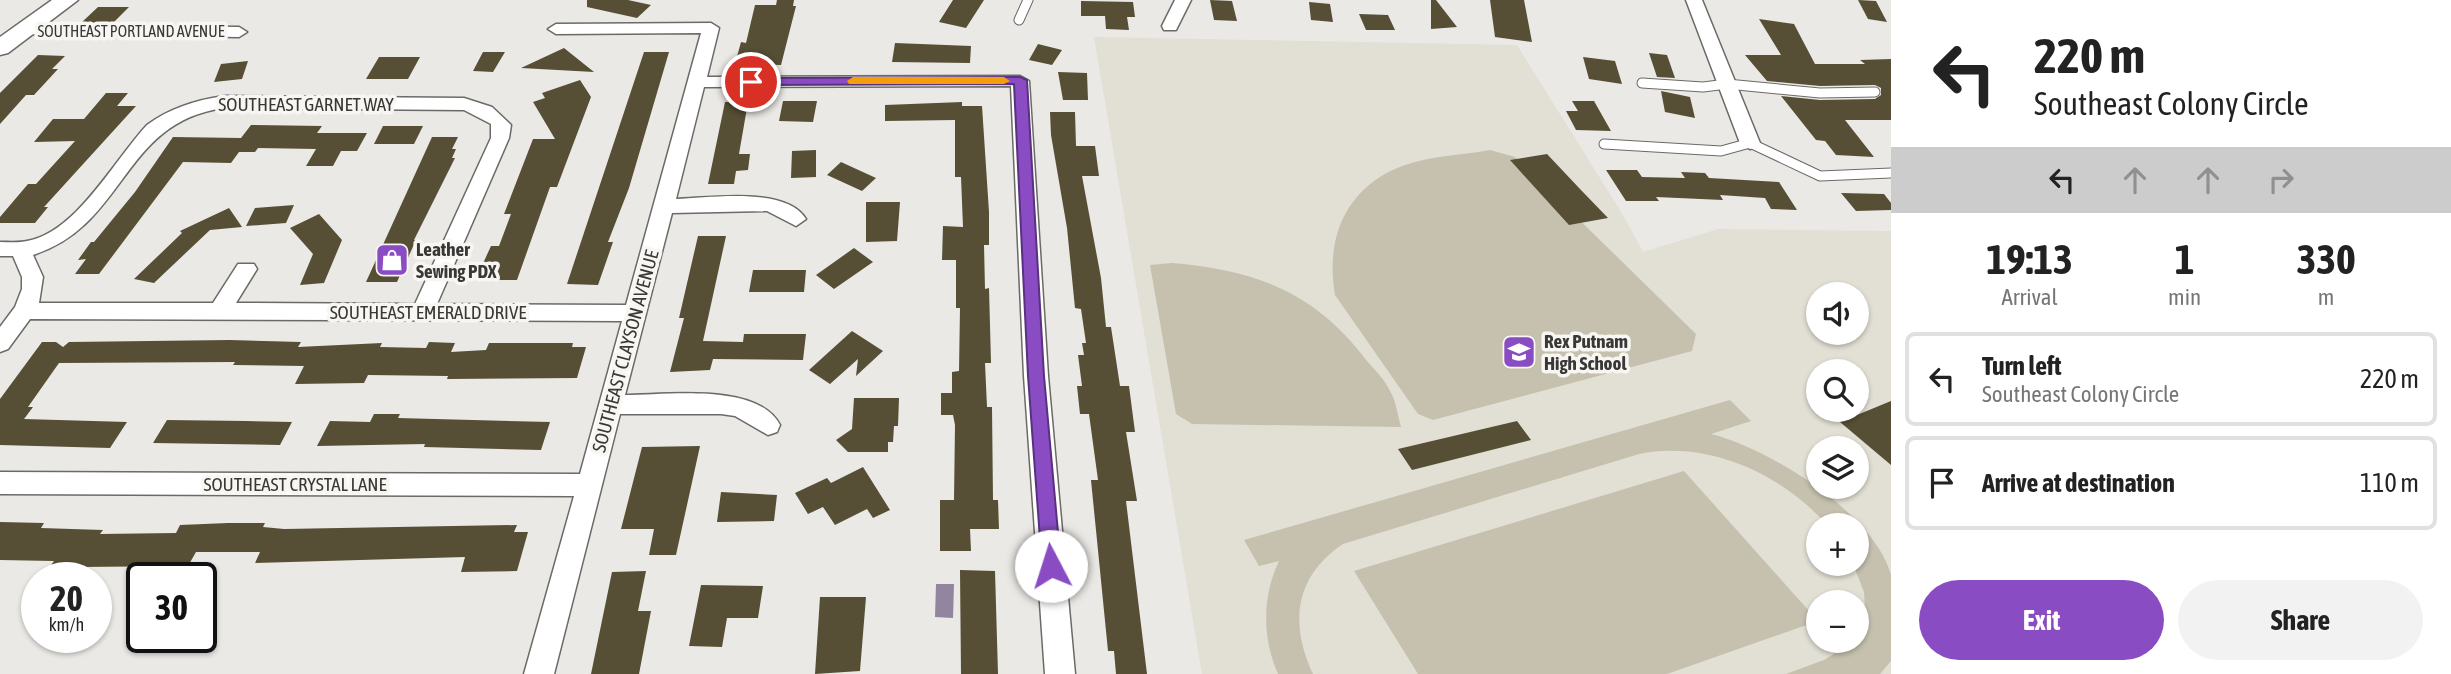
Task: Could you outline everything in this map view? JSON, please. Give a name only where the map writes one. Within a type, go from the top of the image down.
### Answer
[{"type":"main road","points":[[0,48],[67,0]]},
{"type":"street","points":[[1170,26],[1183,0]]},
{"type":"street","points":[[1694,0],[1750,143]]},
{"type":"street","name":"SOUTHEAST CLAYSON AVENUE","points":[[539,674],[711,28],[555,29]]},
{"type":"street","name":"SOUTHEAST PORTLAND AVENUE","points":[[22,30],[239,32]]},
{"type":"street","points":[[698,82],[1020,80],[1036,376],[1060,674]]},
{"type":"street","name":"SOUTHEAST GARNET WAY","points":[[11,250],[51,241],[79,221],[153,130],[170,117],[192,108],[224,102],[464,104],[482,108],[494,114],[502,125],[499,138],[422,312]]},
{"type":"street","points":[[664,206],[768,204],[783,209],[796,219]]},
{"type":"street","name":"SOUTHEAST GARNET WAY","points":[[11,250],[34,274],[34,289],[24,311]]},
{"type":"street","points":[[220,311],[246,269]]},
{"type":"street","points":[[0,343],[24,311]]},
{"type":"street","name":"SOUTHEAST EMERALD DRIVE","points":[[24,311],[635,313]]},
{"type":"street","points":[[611,405],[721,404],[741,407],[768,425]]},
{"type":"street","name":"SOUTHEAST CRYSTAL LANE","points":[[0,483],[589,485]]},
{"type":"lane","points":[[1019,20],[1028,0]]},
{"type":"lane","points":[[1642,83],[1703,87],[1727,84],[1820,93],[1875,92]]},
{"type":"lane","points":[[1604,144],[1721,151],[1750,143],[1820,176],[1891,173]]},
{"type":"shaded area","name":"Rex Putnam High School","points":[[1094,37],[1517,45],[1623,215],[1643,252],[1718,229],[1891,231],[1891,674],[1202,674]]},
{"type":"shaded area","points":[[1490,150],[1515,157],[1696,334],[1692,351],[1433,420],[1418,414],[1335,295],[1333,253],[1337,234],[1354,200],[1385,174],[1425,160]]},
{"type":"shaded area","points":[[1172,263],[1202,266],[1257,279],[1305,302],[1347,337],[1383,379],[1394,399],[1401,427],[1192,424],[1176,414],[1150,265]]},
{"type":"shaded area","points":[[1730,400],[1751,421],[1711,434],[1762,454],[1806,480],[1806,499],[1832,499],[1848,513],[1815,513],[1766,476],[1717,457],[1665,451],[1639,454],[1343,544],[1315,571],[1301,602],[1301,637],[1313,674],[1278,674],[1269,646],[1266,617],[1269,589],[1279,561],[1259,566],[1244,540]]},
{"type":"shaded area","points":[[1684,471],[1806,608],[1806,625],[1667,674],[1418,674],[1354,571]]},
{"type":"shaded area","points":[[1869,536],[1881,552],[1891,575],[1891,661],[1880,674],[1786,674],[1836,653],[1869,653],[1869,590],[1863,590],[1858,576],[1869,576]]},
{"type":"shaded area","points":[[936,584],[954,584],[953,618],[935,617]]},
{"type":"building","points":[[587,0],[628,0],[651,5],[637,18],[587,7]]},
{"type":"building","points":[[777,0],[794,0],[793,6],[796,6],[781,65],[735,64],[741,42],[746,43],[755,5],[776,5]]},
{"type":"building","points":[[953,0],[984,0],[966,28],[939,22]]},
{"type":"building","points":[[1210,0],[1232,1],[1237,21],[1214,20]]},
{"type":"building","points":[[1431,0],[1436,0],[1457,27],[1431,29]]},
{"type":"building","points":[[1490,0],[1524,0],[1532,42],[1495,37]]},
{"type":"building","points":[[1858,0],[1876,1],[1887,22],[1868,19]]},
{"type":"building","points":[[1081,1],[1133,2],[1135,17],[1127,17],[1129,30],[1106,29],[1105,16],[1081,16]]},
{"type":"building","points":[[1309,2],[1330,4],[1333,22],[1311,20]]},
{"type":"building","points":[[98,7],[129,7],[113,23],[81,23]]},
{"type":"building","points":[[1359,14],[1388,15],[1395,30],[1366,30]]},
{"type":"building","points":[[1759,19],[1794,24],[1815,64],[1865,64],[1860,60],[1891,59],[1891,120],[1845,120],[1874,157],[1836,155],[1825,141],[1816,140],[1781,96],[1820,100],[1875,99],[1881,95],[1881,88],[1875,85],[1820,86],[1767,81],[1745,55],[1781,55]]},
{"type":"building","points":[[895,43],[971,46],[970,63],[892,62]]},
{"type":"building","points":[[1038,44],[1062,50],[1052,65],[1029,60]]},
{"type":"building","points":[[564,48],[594,72],[521,68]]},
{"type":"building","points":[[483,52],[505,52],[493,72],[473,71]]},
{"type":"building","points":[[644,52],[669,52],[629,188],[608,242],[613,242],[598,285],[567,284]]},
{"type":"building","points":[[1649,53],[1667,55],[1675,78],[1657,77]]},
{"type":"building","points":[[38,55],[65,56],[52,69],[58,69],[34,95],[26,95],[0,124],[0,93]]},
{"type":"building","points":[[379,57],[420,57],[408,79],[366,79]]},
{"type":"building","points":[[1583,57],[1615,61],[1622,84],[1589,79]]},
{"type":"building","points":[[248,61],[242,79],[214,82],[221,64]]},
{"type":"building","points":[[1058,72],[1087,73],[1088,100],[1063,100]]},
{"type":"building","points":[[580,80],[591,97],[557,187],[550,187],[517,280],[481,280],[485,270],[480,270],[491,246],[499,246],[511,214],[504,214],[533,139],[555,139],[533,102],[545,98],[542,93]]},
{"type":"building","points":[[1661,91],[1690,97],[1695,118],[1665,112]]},
{"type":"building","points":[[106,93],[128,93],[117,106],[136,106],[44,207],[48,207],[35,223],[0,223],[0,217],[28,184],[36,184],[75,141],[34,142],[53,119],[84,119]]},
{"type":"building","points":[[783,101],[817,101],[813,122],[779,121]]},
{"type":"building","points":[[1572,101],[1594,101],[1611,131],[1576,130],[1566,111],[1578,111]]},
{"type":"building","points":[[725,102],[748,102],[739,154],[750,154],[748,170],[736,171],[734,184],[708,184]]},
{"type":"building","points":[[962,102],[962,106],[982,106],[989,212],[989,245],[984,245],[985,289],[989,288],[991,363],[985,363],[987,407],[992,407],[993,500],[998,500],[999,529],[970,529],[971,551],[940,551],[940,500],[954,500],[955,425],[953,415],[941,415],[941,393],[952,393],[952,372],[959,371],[960,308],[956,308],[956,260],[942,260],[943,226],[963,227],[961,177],[955,177],[955,120],[885,121],[885,105]]},
{"type":"building","points":[[1050,112],[1075,112],[1076,146],[1095,146],[1099,176],[1082,176],[1101,278],[1106,327],[1111,327],[1120,386],[1129,386],[1135,432],[1126,432],[1137,501],[1126,501],[1147,674],[1116,674],[1114,651],[1108,651],[1091,480],[1098,480],[1089,414],[1080,414],[1077,386],[1082,386],[1078,355],[1084,355],[1082,343],[1086,343],[1081,309],[1075,308],[1067,228],[1051,135]]},
{"type":"building","points":[[251,125],[322,126],[317,133],[367,133],[357,151],[341,151],[333,166],[306,166],[316,149],[258,148],[255,152],[239,152],[231,163],[183,162],[99,274],[75,274],[86,259],[78,260],[135,192],[173,137],[241,138]]},
{"type":"building","points":[[383,126],[423,126],[414,144],[374,144]]},
{"type":"building","points":[[432,137],[458,137],[452,149],[456,149],[452,158],[455,158],[414,240],[397,282],[366,282]]},
{"type":"building","points":[[816,150],[816,177],[791,178],[792,151]]},
{"type":"building","points":[[1547,154],[1608,218],[1569,225],[1510,160]]},
{"type":"building","points":[[841,162],[876,178],[862,191],[827,175]]},
{"type":"building","points":[[1606,170],[1637,170],[1642,177],[1685,178],[1681,172],[1705,173],[1709,178],[1779,182],[1797,210],[1771,209],[1765,198],[1720,195],[1723,200],[1656,197],[1659,201],[1626,201]]},
{"type":"building","points":[[1841,193],[1884,194],[1891,203],[1891,210],[1856,211]]},
{"type":"building","points":[[866,202],[900,202],[897,241],[866,242]]},
{"type":"building","points":[[294,205],[286,223],[246,226],[255,208]]},
{"type":"building","points":[[229,208],[242,227],[210,230],[154,283],[134,279],[182,233],[180,231]]},
{"type":"building","points":[[319,214],[342,240],[324,283],[300,285],[313,254],[290,228]]},
{"type":"building","points":[[698,236],[726,236],[703,341],[743,342],[744,334],[806,334],[803,360],[713,359],[710,370],[670,372],[684,318],[679,318]]},
{"type":"building","points":[[854,248],[873,262],[834,289],[816,275]]},
{"type":"building","points":[[753,270],[806,270],[804,292],[749,292]]},
{"type":"building","points":[[852,331],[883,351],[856,376],[858,359],[830,384],[809,370]]},
{"type":"building","points":[[42,342],[56,342],[63,347],[69,342],[301,342],[298,347],[382,343],[380,347],[426,348],[429,342],[455,343],[451,352],[486,350],[489,343],[573,343],[572,347],[586,347],[577,378],[447,379],[448,376],[368,375],[364,383],[295,384],[304,366],[233,365],[235,362],[59,363],[28,407],[33,407],[24,419],[127,422],[110,448],[0,445],[0,399]]},
{"type":"building","points":[[854,398],[899,398],[898,426],[894,426],[893,442],[888,442],[888,452],[848,452],[836,440],[852,429]]},
{"type":"building","points":[[1891,401],[1891,465],[1869,446],[1869,436],[1857,436],[1840,422],[1869,422],[1869,410]]},
{"type":"building","points":[[374,414],[400,414],[398,418],[550,422],[541,450],[424,447],[425,444],[317,446],[330,421],[370,422]]},
{"type":"building","points":[[167,420],[292,422],[280,445],[153,443]]},
{"type":"building","points":[[1517,421],[1531,440],[1412,470],[1398,449]]},
{"type":"building","points":[[700,446],[676,555],[649,555],[654,529],[621,529],[642,447]]},
{"type":"building","points":[[863,467],[890,510],[873,518],[867,509],[835,525],[823,507],[808,514],[795,493],[827,478],[831,483]]},
{"type":"building","points":[[721,492],[777,495],[774,521],[717,522]]},
{"type":"building","points":[[0,522],[44,523],[41,528],[103,530],[100,534],[176,533],[180,525],[228,523],[265,523],[263,527],[284,529],[517,525],[514,532],[528,532],[517,571],[461,572],[465,557],[255,563],[260,552],[196,552],[190,562],[126,562],[126,567],[112,567],[112,562],[0,560]]},
{"type":"building","points":[[960,570],[995,571],[998,674],[961,674]]},
{"type":"building","points":[[646,571],[638,611],[651,611],[639,674],[591,674],[612,572]]},
{"type":"building","points":[[701,585],[763,586],[758,618],[727,618],[722,647],[689,646]]},
{"type":"building","points":[[820,597],[866,597],[860,671],[815,674]]},
{"type":"slow traffic","points":[[853,81],[1004,81]]},
{"type":"place","name":"Leather Sewing PDX","points":[[392,260]]},
{"type":"place","name":"Rex Putnam High School","points":[[1519,352]]},
{"type":"route","points":[[751,82],[1020,80],[1036,376],[1051,566]]}]
